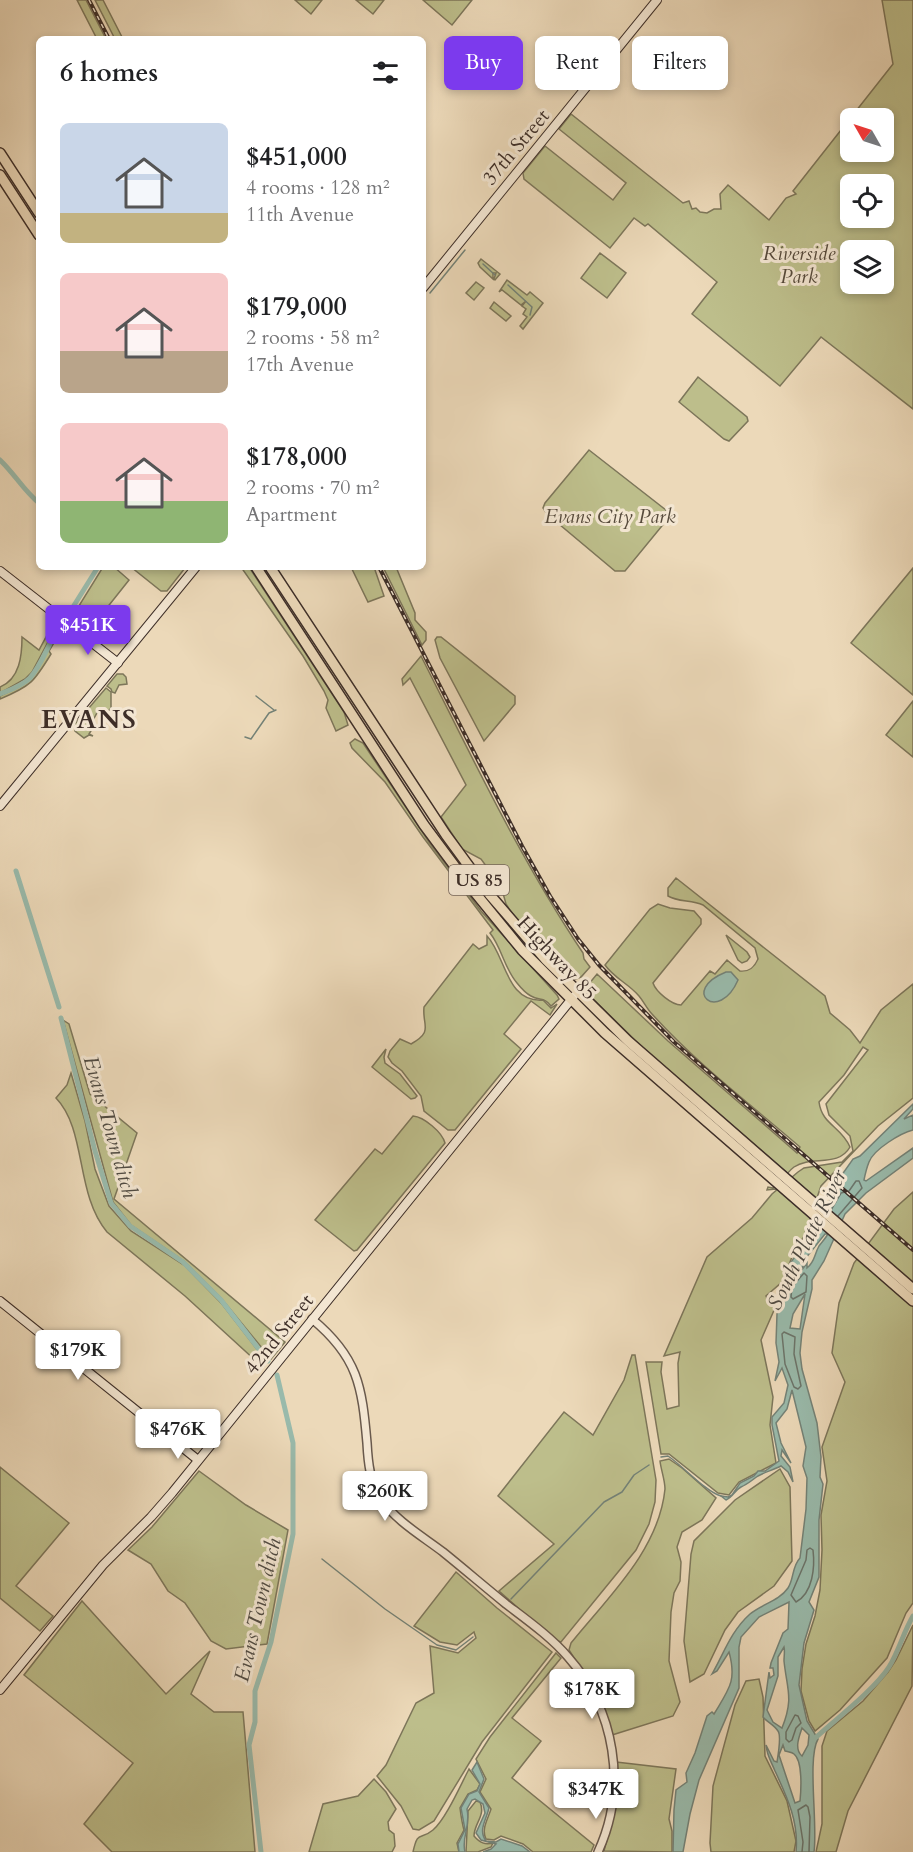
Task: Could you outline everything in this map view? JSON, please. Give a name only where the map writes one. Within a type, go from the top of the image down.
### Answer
[{"type":"highway","points":[[0,153],[36,208]]},
{"type":"highway","points":[[0,175],[36,230]]},
{"type":"highway","points":[[253,570],[264,579]]},
{"type":"highway","name":"Highway 85","points":[[258,570],[437,843],[503,928],[574,996],[628,1041],[913,1301]]},
{"type":"highway","name":"Highway 85","points":[[272,570],[452,844],[574,996]]},
{"type":"highway","name":"Highway 85","points":[[781,1180],[913,1289]]},
{"type":"main road","name":"37th Street","points":[[426,284],[657,0]]},
{"type":"main road","points":[[0,570],[118,663]]},
{"type":"main road","points":[[0,806],[194,570]]},
{"type":"main road","name":"42nd Street","points":[[0,1690],[105,1563],[151,1517],[574,996]]},
{"type":"main road","points":[[0,1301],[198,1460]]},
{"type":"street","points":[[312,1319],[337,1342],[354,1372],[362,1394],[370,1471],[383,1502],[409,1526],[561,1650],[575,1665],[593,1693],[605,1721],[613,1755],[614,1794],[605,1836],[598,1852]]},
{"type":"green space","points":[[77,0],[86,0],[104,36],[95,36]]},
{"type":"green space","points":[[95,0],[103,0],[121,36],[113,36]]},
{"type":"green space","points":[[295,0],[322,0],[311,14]]},
{"type":"green space","points":[[356,0],[384,0],[373,14]]},
{"type":"green space","points":[[423,0],[472,0],[452,25]]},
{"type":"green space","name":"Riverside Park","points":[[882,0],[913,0],[913,409],[821,337],[780,386],[692,314],[717,282],[648,224],[645,226],[634,218],[610,248],[524,179],[523,173],[545,146],[613,200],[626,183],[559,129],[571,114],[683,203],[689,201],[692,209],[696,208],[700,212],[707,213],[714,209],[721,209],[720,194],[728,185],[769,220],[786,198],[796,194],[793,191],[840,132],[840,162],[894,162],[894,108],[858,108],[893,64]]},
{"type":"green space","points":[[600,253],[626,273],[607,298],[581,278]]},
{"type":"green space","points":[[481,259],[500,274],[495,280],[496,273],[493,273],[493,279],[480,267],[478,263]]},
{"type":"green space","points":[[507,280],[527,295],[530,292],[543,303],[523,329],[520,326],[527,317],[523,314],[526,309],[522,306],[526,301],[521,305],[502,290],[499,292]]},
{"type":"green space","points":[[476,282],[484,288],[474,300],[466,293]]},
{"type":"green space","points":[[494,302],[511,316],[506,321],[490,308]]},
{"type":"green space","points":[[698,377],[747,417],[748,421],[729,441],[679,402]]},
{"type":"green space","name":"Evans City Park","points":[[589,450],[666,510],[666,521],[625,571],[615,571],[547,514],[543,508]]},
{"type":"green space","points":[[913,568],[913,695],[851,643]]},
{"type":"green space","points":[[101,570],[117,570],[129,580],[106,609],[114,617],[98,638],[72,617]]},
{"type":"green space","points":[[135,570],[183,570],[167,591],[161,591]]},
{"type":"green space","points":[[243,570],[251,570],[344,712],[348,725],[336,731],[326,708],[328,700],[303,656]]},
{"type":"green space","points":[[352,570],[375,570],[384,596],[368,602]]},
{"type":"green space","points":[[384,570],[397,570],[415,613],[415,620],[426,632],[426,640],[422,645]]},
{"type":"green space","points":[[54,622],[57,625],[32,672],[25,679],[0,693],[0,687],[7,683],[16,672],[22,637],[39,650]]},
{"type":"green space","points":[[61,628],[49,651],[51,654],[36,677],[19,690],[0,699],[0,696],[20,687],[30,679]]},
{"type":"green space","points":[[441,637],[515,696],[515,704],[484,741],[440,658],[435,640]]},
{"type":"green space","points":[[421,656],[478,770],[538,881],[590,967],[581,977],[576,979],[569,977],[514,916],[506,904],[501,886],[481,859],[462,849],[441,817],[466,785],[410,678],[403,685],[402,679]]},
{"type":"green space","points":[[117,674],[123,674],[126,677],[127,684],[119,685],[115,693],[107,686]]},
{"type":"green space","points":[[106,688],[111,692],[111,708],[106,714],[98,711],[89,734],[93,736],[89,735],[84,738],[75,731],[74,725],[80,718],[84,718],[82,716]]},
{"type":"green space","points":[[913,701],[913,757],[886,735]]},
{"type":"green space","points":[[355,739],[363,743],[429,842],[481,911],[557,995],[559,999],[551,1006],[546,1001],[527,993],[513,977],[490,933],[493,930],[385,782],[352,748],[350,743]]},
{"type":"green space","points":[[676,878],[825,996],[830,1013],[850,1030],[860,1043],[881,1010],[913,984],[913,1098],[878,1126],[821,1186],[804,1236],[782,1282],[766,1296],[775,1308],[761,1340],[773,1397],[770,1425],[776,1463],[739,1482],[729,1495],[718,1493],[669,1454],[661,1454],[646,1362],[662,1362],[661,1372],[667,1409],[679,1406],[680,1352],[664,1356],[707,1257],[752,1218],[772,1194],[798,1172],[804,1168],[842,1162],[853,1151],[850,1136],[829,1115],[826,1104],[868,1050],[863,1047],[844,1075],[819,1102],[824,1116],[842,1134],[850,1147],[839,1157],[808,1162],[794,1167],[776,1189],[767,1190],[768,1187],[773,1188],[786,1172],[647,1052],[588,994],[588,985],[597,974],[668,1041],[797,1153],[800,1147],[687,1049],[650,1012],[641,998],[605,965],[650,909],[658,904],[694,911],[701,919],[701,924],[653,983],[657,990],[669,1000],[681,1005],[710,971],[715,974],[727,960],[740,971],[749,970],[755,965],[758,959],[755,948],[703,905],[668,896],[668,888]]},
{"type":"green space","points":[[726,935],[747,952],[750,957],[747,961],[742,963],[738,960]]},
{"type":"green space","points":[[487,936],[508,977],[521,994],[531,999],[543,1000],[551,1008],[557,1004],[550,1015],[531,1001],[504,1034],[521,1049],[455,1130],[448,1130],[424,1111],[421,1096],[388,1057],[400,1039],[411,1044],[425,1032],[424,1007],[473,944],[479,949],[487,945]]},
{"type":"green space","points":[[63,1020],[69,1024],[90,1094],[137,1133],[114,1199],[285,1342],[271,1359],[221,1298],[184,1261],[131,1225],[113,1202]]},
{"type":"green space","points":[[386,1049],[385,1063],[400,1074],[417,1096],[415,1098],[411,1099],[372,1067]]},
{"type":"green space","points":[[71,1073],[85,1121],[95,1169],[109,1206],[131,1231],[184,1265],[222,1304],[266,1361],[264,1366],[185,1296],[107,1232],[97,1217],[90,1200],[73,1127],[66,1111],[56,1098],[67,1085]]},
{"type":"green space","points":[[413,1116],[432,1126],[445,1143],[354,1251],[315,1220],[375,1149],[382,1154]]},
{"type":"green space","points":[[913,1192],[913,1603],[906,1613],[887,1658],[840,1710],[815,1731],[809,1721],[801,1691],[802,1669],[820,1590],[821,1515],[827,1481],[822,1447],[845,1382],[832,1353],[839,1303],[854,1263],[894,1209]]},
{"type":"green space","points":[[632,1355],[635,1355],[656,1480],[655,1502],[649,1524],[636,1550],[561,1642],[554,1640],[499,1591],[554,1544],[498,1496],[564,1412],[593,1435],[624,1380]]},
{"type":"green space","points":[[669,1459],[716,1498],[702,1520],[682,1532],[677,1547],[681,1562],[680,1581],[674,1593],[671,1612],[669,1661],[680,1702],[673,1716],[612,1735],[599,1697],[569,1650],[571,1643],[630,1572],[653,1532],[661,1511],[665,1489],[660,1461]]},
{"type":"green space","points":[[0,1467],[69,1523],[16,1586],[53,1616],[40,1631],[0,1598]]},
{"type":"green space","points":[[780,1469],[790,1487],[792,1561],[774,1586],[738,1612],[725,1630],[704,1674],[690,1682],[684,1641],[694,1541],[735,1500]]},
{"type":"green space","points":[[199,1471],[246,1505],[288,1530],[267,1644],[226,1649],[211,1641],[185,1603],[168,1591],[151,1564],[128,1550],[152,1527]]},
{"type":"green space","points":[[456,1572],[552,1652],[482,1742],[434,1821],[419,1830],[413,1829],[401,1806],[377,1776],[386,1765],[416,1703],[434,1693],[430,1646],[458,1653],[476,1638],[474,1632],[457,1645],[440,1642],[414,1626]]},
{"type":"green space","points":[[82,1601],[166,1694],[210,1651],[191,1694],[214,1712],[243,1712],[255,1852],[112,1852],[84,1824],[133,1763],[24,1675]]},
{"type":"green space","points":[[913,1625],[912,1686],[848,1811],[836,1852],[816,1852],[822,1824],[822,1746],[827,1731],[863,1701],[888,1672]]},
{"type":"green space","points":[[556,1653],[561,1658],[512,1718],[541,1741],[512,1778],[594,1845],[591,1852],[533,1852],[523,1844],[501,1836],[494,1840],[486,1839],[485,1835],[491,1809],[480,1792],[486,1779],[476,1759],[490,1737]]},
{"type":"green space","points":[[759,1679],[763,1697],[765,1756],[787,1801],[796,1841],[794,1852],[711,1852],[713,1786],[735,1705],[746,1681]]},
{"type":"green space","points":[[616,1762],[676,1769],[669,1819],[672,1831],[672,1852],[604,1851],[616,1796]]},
{"type":"green space","points":[[469,1769],[480,1784],[477,1790],[468,1794],[460,1808],[464,1830],[457,1843],[459,1852],[413,1852],[418,1838],[433,1830],[443,1818]]},
{"type":"green space","points":[[374,1779],[386,1792],[396,1809],[388,1822],[389,1830],[394,1834],[395,1846],[392,1852],[309,1852],[323,1804],[358,1796]]},
{"type":"green space","points":[[476,1801],[480,1802],[482,1811],[474,1836],[483,1843],[493,1843],[491,1847],[478,1852],[466,1852],[468,1811]]},
{"type":"water","points":[[726,972],[731,972],[738,980],[730,993],[722,1000],[713,1002],[707,1000],[704,994],[705,987]]},
{"type":"water","name":"South Platte River","points":[[913,1104],[913,1109],[904,1119],[913,1115],[913,1130],[895,1138],[876,1152],[869,1162],[864,1180],[866,1181],[913,1148],[913,1158],[866,1193],[845,1214],[824,1261],[812,1280],[802,1332],[800,1353],[802,1369],[817,1423],[821,1457],[820,1477],[823,1484],[819,1520],[819,1577],[809,1602],[814,1610],[804,1643],[799,1685],[807,1721],[818,1739],[813,1761],[814,1852],[796,1852],[794,1820],[766,1745],[774,1761],[777,1762],[779,1733],[763,1717],[769,1672],[770,1678],[774,1675],[773,1668],[770,1668],[771,1663],[783,1633],[788,1629],[789,1602],[759,1617],[741,1637],[739,1688],[699,1780],[683,1852],[673,1852],[676,1790],[687,1782],[686,1773],[707,1716],[712,1712],[714,1714],[730,1684],[732,1670],[729,1652],[717,1671],[712,1674],[743,1621],[788,1588],[800,1558],[806,1509],[807,1478],[803,1466],[806,1447],[792,1390],[787,1409],[776,1423],[781,1443],[791,1463],[782,1450],[781,1456],[790,1467],[793,1482],[788,1472],[781,1466],[758,1476],[732,1495],[740,1483],[754,1476],[758,1471],[765,1471],[779,1461],[772,1417],[784,1403],[788,1385],[782,1368],[775,1381],[779,1362],[776,1343],[777,1314],[784,1302],[787,1268],[803,1248],[812,1221],[833,1197],[834,1186],[853,1159],[860,1156]],"holes":[[[825,1234],[828,1234],[819,1246],[812,1263],[807,1268],[807,1263],[801,1271],[805,1259]],[[805,1294],[800,1329],[790,1328],[793,1314]],[[784,1647],[789,1701],[782,1728],[773,1722],[767,1710],[778,1676],[778,1657]],[[802,1728],[809,1735],[808,1745],[802,1756],[798,1750]],[[783,1745],[785,1751],[794,1754],[799,1763],[800,1801],[795,1803],[779,1755]]]},
{"type":"water","points":[[477,1762],[484,1779],[479,1792],[489,1808],[483,1829],[486,1841],[496,1842],[501,1839],[522,1846],[530,1852],[483,1852],[496,1844],[481,1840],[476,1833],[485,1813],[483,1804],[475,1799],[467,1809],[465,1852],[459,1852],[458,1844],[465,1830],[461,1808],[469,1794],[477,1791],[480,1784],[472,1770]]},
{"type":"waterway","points":[[430,293],[465,250]]},
{"type":"waterway","points":[[483,264],[495,275]]},
{"type":"waterway","points":[[508,285],[532,307],[530,315]]},
{"type":"waterway","name":"Evans Town ditch","points":[[0,460],[36,500]]},
{"type":"waterway","name":"Evans Town ditch","points":[[68,615],[96,570]]},
{"type":"waterway","name":"Evans Town ditch","points":[[0,694],[20,686],[30,678],[60,627]]},
{"type":"waterway","points":[[256,696],[274,710]]},
{"type":"waterway","points":[[245,737],[251,739],[269,713],[276,710]]},
{"type":"waterway","name":"Evans Town ditch","points":[[16,871],[59,1007]]},
{"type":"waterway","name":"Evans Town ditch","points":[[61,1018],[95,1151],[111,1203],[130,1226],[183,1262],[221,1300],[268,1361]]},
{"type":"waterway","name":"Evans Town ditch","points":[[261,1852],[249,1745],[255,1722],[255,1691],[271,1642],[293,1534],[293,1443],[277,1375]]},
{"type":"waterway","points":[[661,1457],[668,1456],[708,1489],[721,1496]]},
{"type":"waterway","points":[[511,1599],[604,1502],[622,1492],[634,1475],[649,1465]]},
{"type":"waterway","points":[[322,1559],[385,1609],[437,1645],[456,1650],[473,1637]]},
{"type":"waterway","points":[[814,1739],[883,1676],[913,1616]]},
{"type":"railway","points":[[89,0],[107,36]]},
{"type":"railway","points":[[381,570],[522,846],[550,896],[578,939],[599,965],[674,1042],[913,1250]]},
{"type":"district","name":"EVANS","points":[[89,719]]}]
